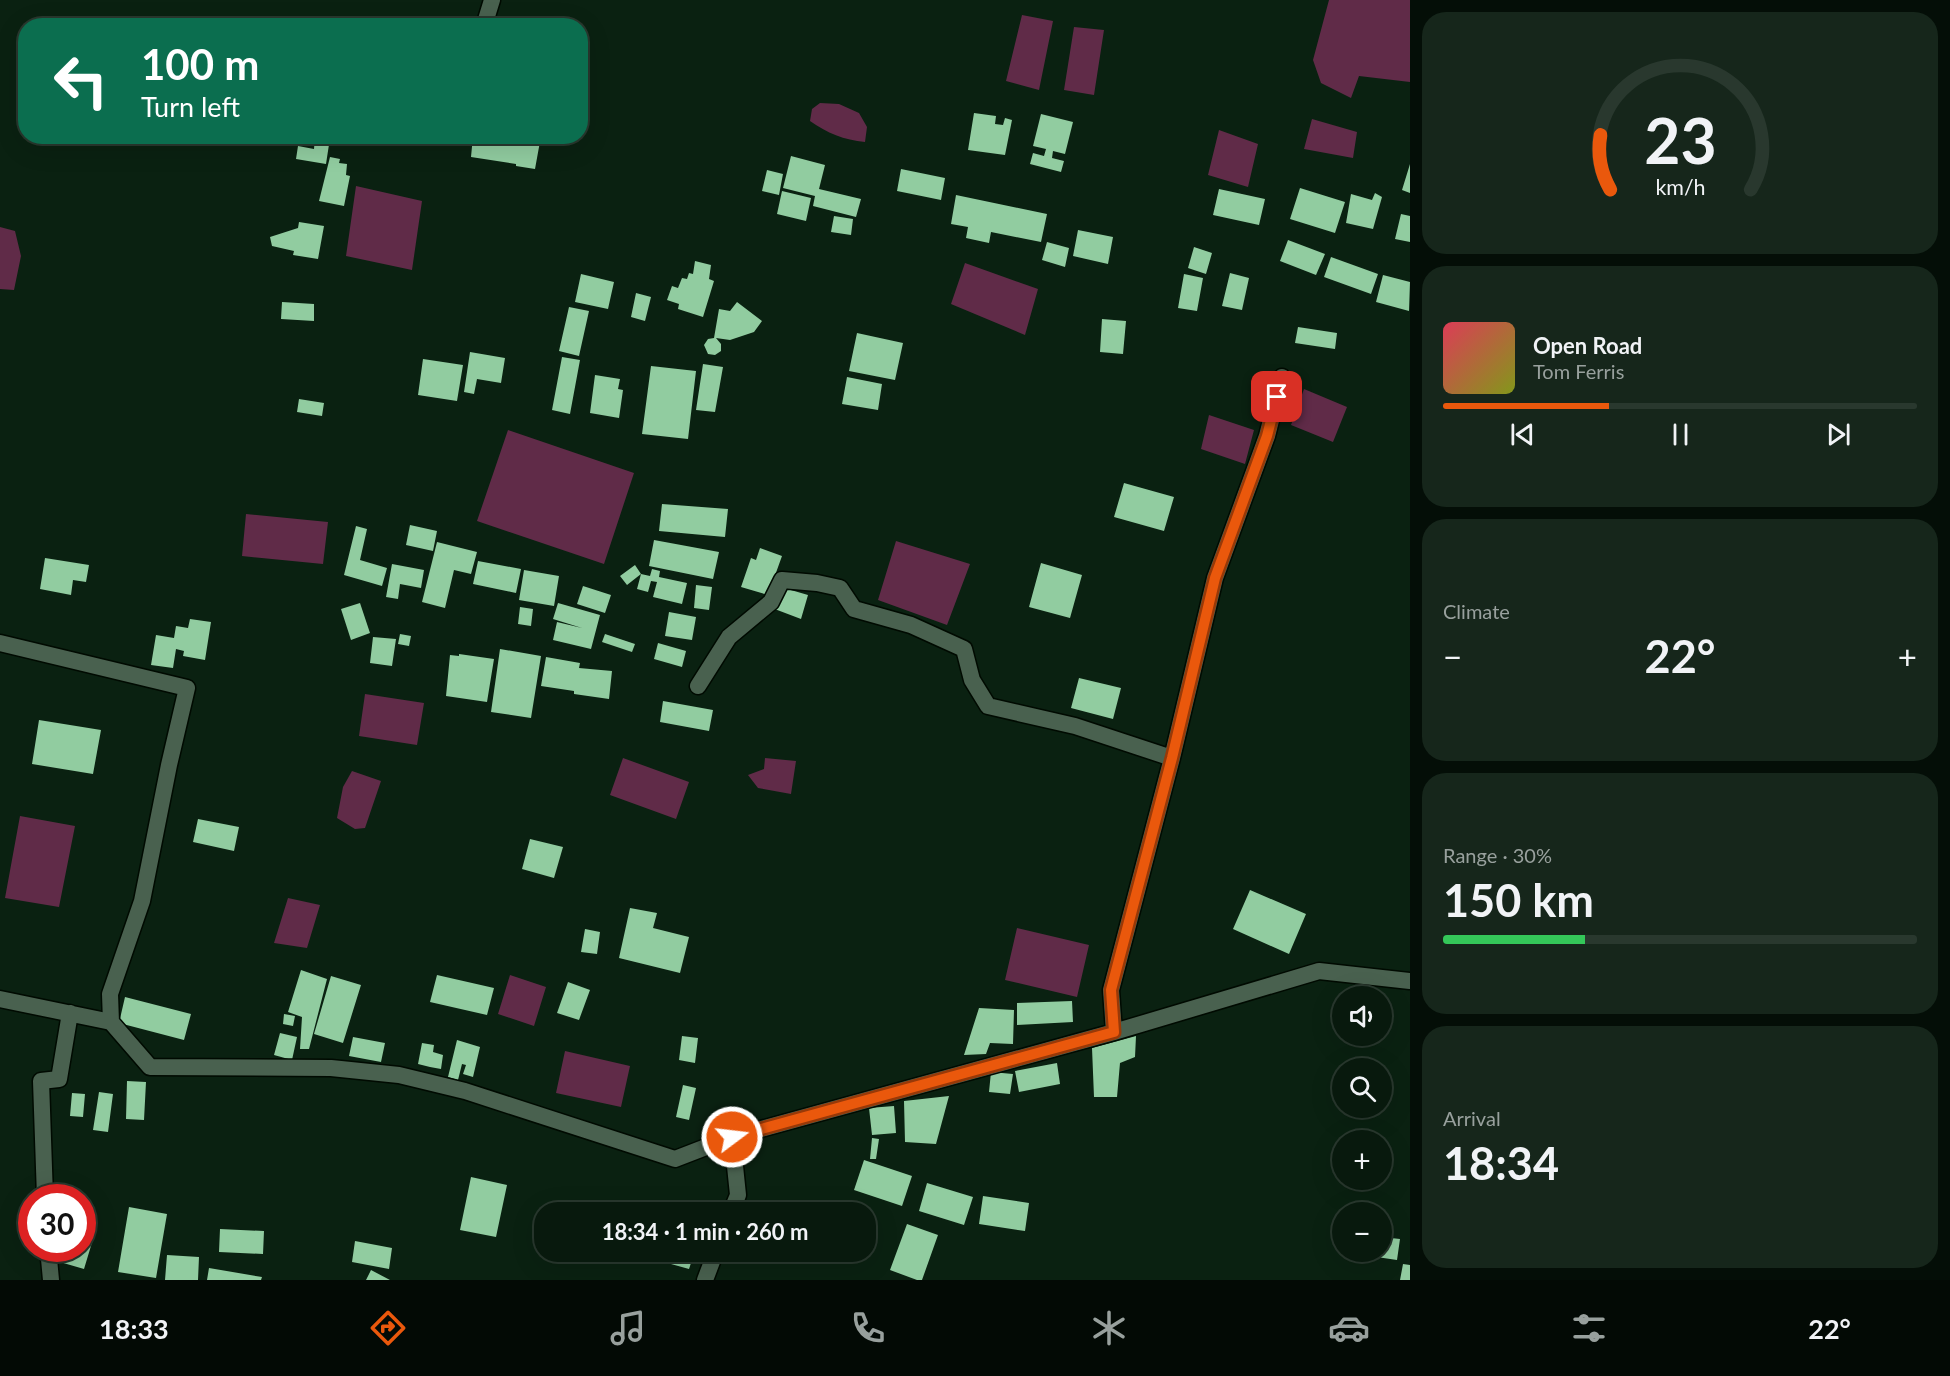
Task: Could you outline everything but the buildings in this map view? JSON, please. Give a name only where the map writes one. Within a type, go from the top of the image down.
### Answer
[{"type":"street","points":[[486,18],[492,0]]},
{"type":"street","points":[[1114,1032],[1111,990],[1172,758],[1215,578],[1267,436],[1282,377]]},
{"type":"street","points":[[698,686],[729,637],[771,602],[782,580],[817,583],[840,588],[854,609],[911,625],[964,649],[972,680],[988,705],[1075,726],[1172,758]]},
{"type":"street","points":[[0,643],[187,688],[142,901],[110,994],[111,1022]]},
{"type":"street","points":[[1,1003],[70,1013],[111,1022],[150,1067],[331,1068],[399,1075],[465,1091],[675,1158],[732,1137],[1114,1032],[1319,971],[1410,981]]},
{"type":"street","points":[[45,1184],[41,1081],[59,1079],[70,1013]]},
{"type":"street","points":[[732,1137],[738,1195],[735,1202]]},
{"type":"street","points":[[49,1262],[51,1280]]},
{"type":"street","points":[[705,1280],[712,1262]]},
{"type":"shaded area","points":[[1329,0],[1410,0],[1410,82],[1359,76],[1351,98],[1321,83],[1313,60]]},
{"type":"shaded area","points":[[1022,15],[1053,21],[1039,90],[1006,81]]},
{"type":"shaded area","points":[[1074,27],[1104,30],[1094,95],[1064,90]]},
{"type":"shaded area","points":[[820,103],[839,104],[859,113],[867,127],[865,142],[836,135],[810,121],[812,109]]},
{"type":"shaded area","points":[[1312,119],[1357,132],[1353,158],[1304,149]]},
{"type":"shaded area","points":[[1219,130],[1258,144],[1248,187],[1208,175]]},
{"type":"shaded area","points":[[356,186],[422,201],[412,270],[346,256]]},
{"type":"shaded area","points":[[0,227],[15,231],[21,256],[14,290],[0,289]]},
{"type":"shaded area","points":[[965,263],[1038,289],[1025,335],[951,304]]},
{"type":"shaded area","points":[[1304,389],[1347,407],[1333,442],[1291,425]]},
{"type":"shaded area","points":[[1209,415],[1254,430],[1245,464],[1201,449]]},
{"type":"shaded area","points":[[508,430],[634,473],[604,564],[477,521]]},
{"type":"shaded area","points":[[246,514],[328,522],[323,564],[242,556]]},
{"type":"shaded area","points":[[896,541],[970,564],[947,625],[878,600]]},
{"type":"shaded area","points":[[365,694],[424,703],[417,745],[359,736]]},
{"type":"shaded area","points":[[623,758],[689,782],[676,819],[610,795]]},
{"type":"shaded area","points":[[765,758],[796,761],[791,794],[758,788],[748,775],[764,769]]},
{"type":"shaded area","points":[[352,771],[381,781],[365,828],[355,829],[337,818],[343,787]]},
{"type":"shaded area","points":[[20,816],[75,826],[59,907],[5,898]]},
{"type":"shaded area","points":[[288,898],[320,905],[307,948],[274,943]]},
{"type":"shaded area","points":[[1017,928],[1089,945],[1077,997],[1005,980]]},
{"type":"shaded area","points":[[510,975],[546,987],[534,1026],[498,1014]]},
{"type":"shaded area","points":[[565,1051],[630,1066],[621,1107],[556,1093]]},
{"type":"route","points":[[732,1137],[1114,1032],[1111,990],[1172,758],[1215,578],[1267,436],[1277,397]]}]
